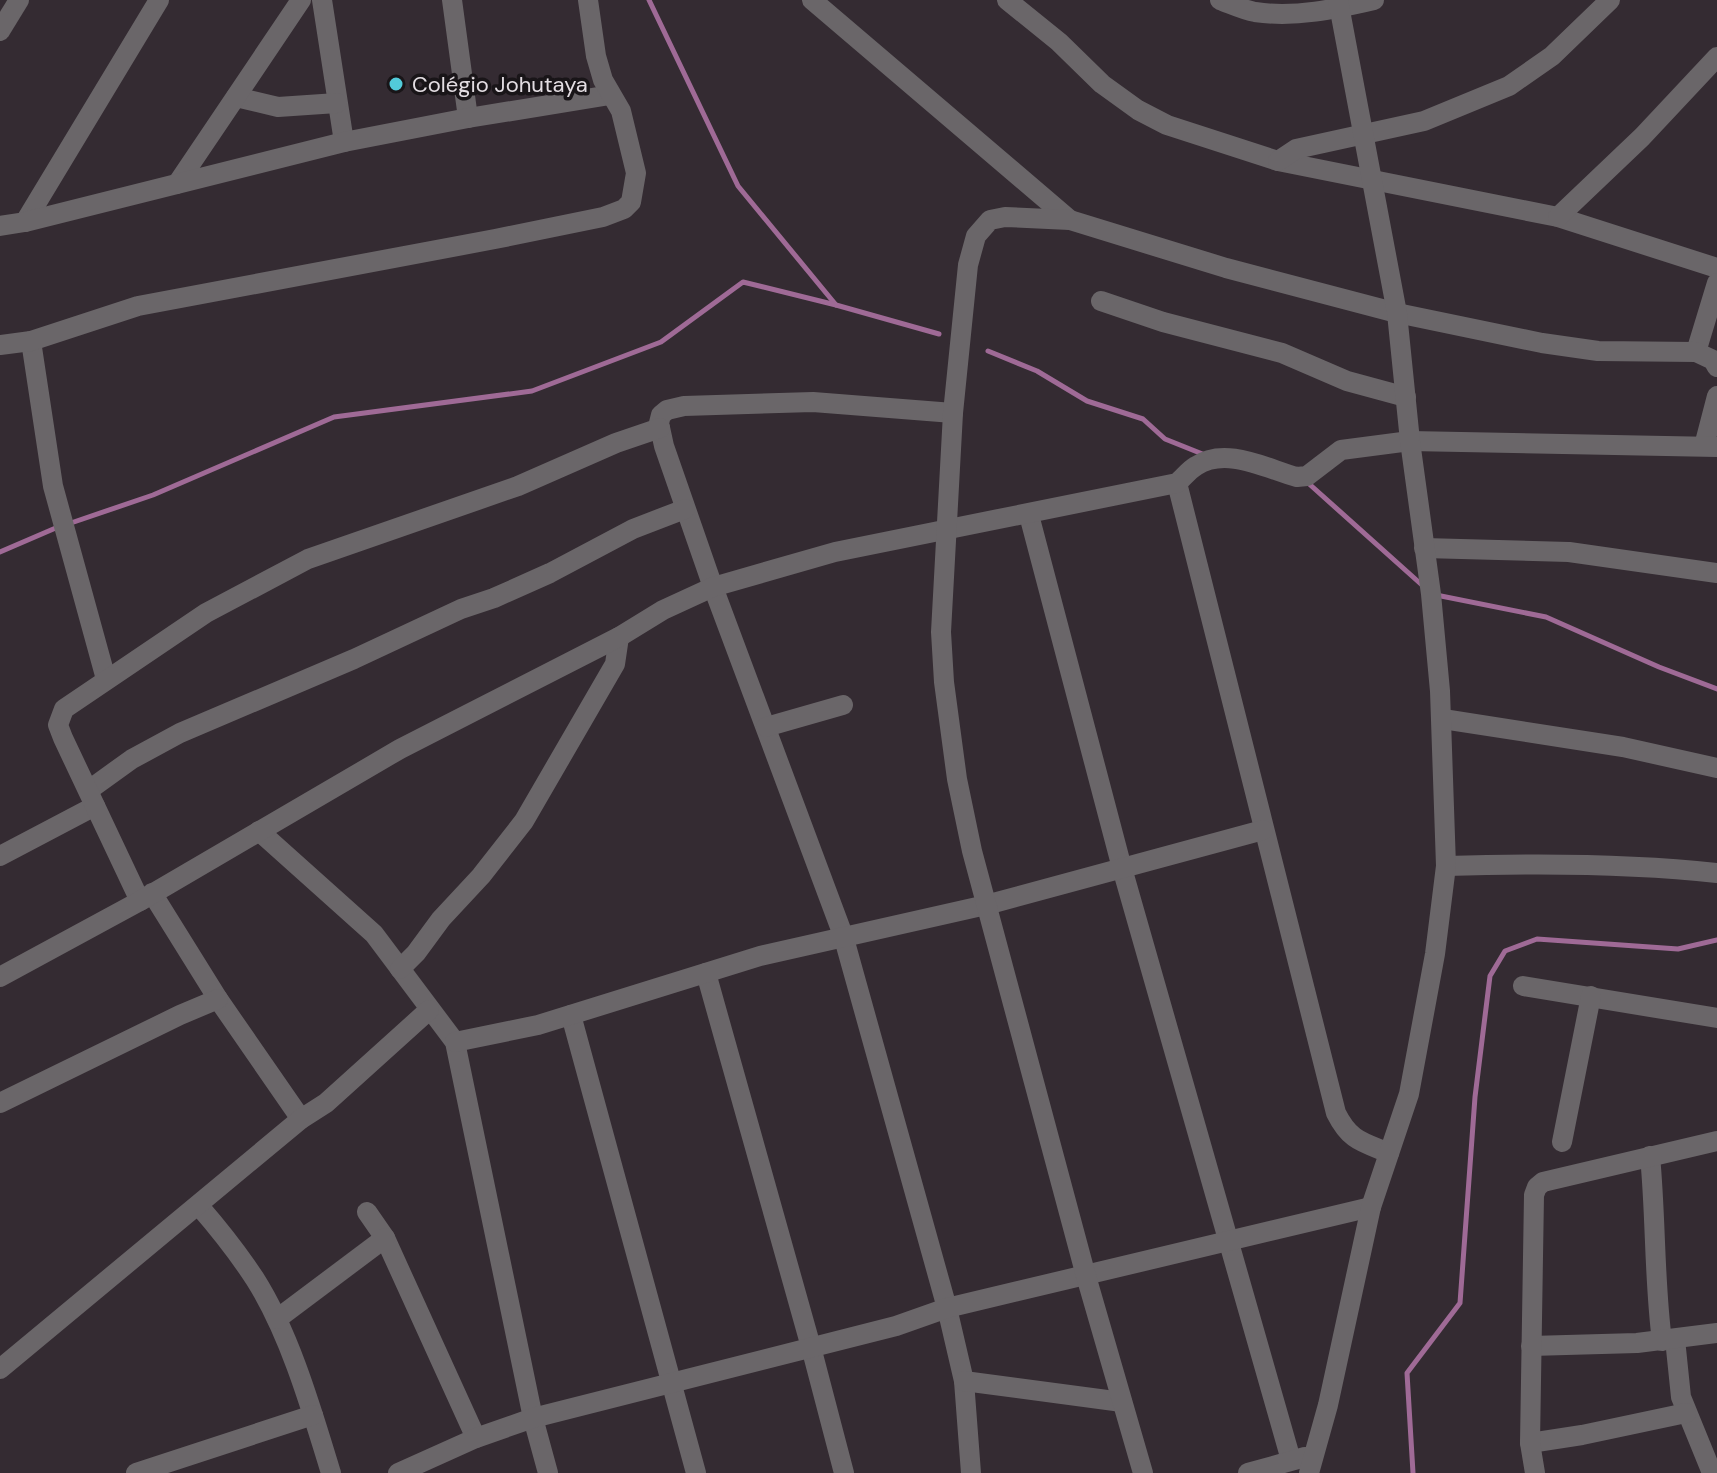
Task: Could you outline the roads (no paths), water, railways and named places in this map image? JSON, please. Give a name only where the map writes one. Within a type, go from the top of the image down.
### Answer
[{"type":"street","points":[[0,31],[19,0]]},
{"type":"street","points":[[25,222],[159,0]]},
{"type":"street","points":[[177,184],[301,0]]},
{"type":"street","points":[[322,0],[344,142]]},
{"type":"street","points":[[452,0],[468,118]]},
{"type":"street","points":[[0,345],[31,341],[138,306],[511,236],[603,217],[624,209],[631,202],[636,173],[621,111],[610,95],[596,56],[588,0]]},
{"type":"street","points":[[812,0],[1070,220]]},
{"type":"street","points":[[1007,0],[1059,42],[1102,84],[1138,110],[1167,125],[1278,161],[1558,217],[1717,268]]},
{"type":"street","points":[[1220,0],[1254,12],[1292,13],[1374,0]]},
{"type":"street","points":[[1278,161],[1296,149],[1424,121],[1509,86],[1552,56],[1610,0]]},
{"type":"street","points":[[1248,1473],[1291,1460],[1311,1464],[1328,1405],[1371,1207],[1409,1094],[1435,954],[1446,866],[1443,719],[1397,313],[1338,4]]},
{"type":"street","points":[[1558,217],[1642,137],[1717,57]]},
{"type":"street","points":[[0,226],[344,142],[610,95]]},
{"type":"street","points":[[236,97],[278,107],[337,103]]},
{"type":"street","points":[[1143,1473],[1086,1276],[986,905],[957,779],[944,682],[941,632],[944,532],[968,265],[976,236],[990,220],[1005,217],[1070,220],[1226,268],[1397,313],[1542,343],[1598,351],[1696,352],[1713,360],[1717,367]]},
{"type":"street","points":[[1696,352],[1717,283]]},
{"type":"street","points":[[1101,301],[1163,322],[1282,353],[1347,381],[1406,397]]},
{"type":"street","points":[[31,341],[53,486],[106,679]]},
{"type":"street","points":[[0,977],[146,897],[400,749],[619,637],[663,610],[713,587],[835,552],[1177,483],[1208,460],[1227,458],[1297,477],[1307,476],[1341,450],[1410,441],[1710,447],[1717,396]]},
{"type":"street","points":[[953,413],[813,402],[711,404],[667,410],[661,415],[660,428],[713,587],[843,935],[947,1308],[964,1381],[971,1473]]},
{"type":"street","points":[[301,1119],[146,897],[92,798],[58,725],[64,709],[206,613],[308,559],[518,486],[616,443],[660,428]]},
{"type":"street","points":[[1177,483],[1336,1113],[1345,1131],[1357,1140],[1389,1153]]},
{"type":"street","points":[[0,856],[92,798],[132,759],[180,733],[354,659],[461,609],[494,598],[550,573],[633,529],[685,509]]},
{"type":"street","points":[[1029,515],[1122,868],[1291,1460]]},
{"type":"street","points":[[1424,548],[1569,552],[1717,573]]},
{"type":"street","points":[[400,969],[524,821],[615,664],[619,637]]},
{"type":"street","points":[[766,727],[843,705]]},
{"type":"street","points":[[1443,719],[1623,747],[1717,768]]},
{"type":"street","points":[[455,1042],[538,1025],[760,956],[986,905],[1263,830]]},
{"type":"street","points":[[259,831],[358,918],[387,950],[455,1042],[533,1418],[548,1473]]},
{"type":"street","points":[[1446,866],[1544,863],[1717,873]]},
{"type":"street","points":[[706,973],[844,1473]]},
{"type":"street","points":[[1523,986],[1717,1018]]},
{"type":"street","points":[[1562,1142],[1591,996]]},
{"type":"street","points":[[0,1103],[218,999]]},
{"type":"street","points":[[0,1369],[301,1119],[326,1103],[429,1010]]},
{"type":"street","points":[[571,1015],[696,1473]]},
{"type":"street","points":[[1535,1473],[1530,1443],[1534,1195],[1537,1187],[1543,1182],[1717,1141]]},
{"type":"street","points":[[1650,1156],[1656,1216],[1658,1309],[1686,1413],[1713,1465]]},
{"type":"street","points":[[199,1206],[256,1280],[277,1319],[331,1473]]},
{"type":"street","points":[[398,1473],[476,1438],[533,1418],[896,1326],[947,1308],[1371,1207]]},
{"type":"street","points":[[367,1212],[385,1238],[476,1438]]},
{"type":"street","points":[[277,1319],[385,1238]]},
{"type":"street","points":[[1531,1346],[1668,1340],[1717,1333]]},
{"type":"street","points":[[964,1381],[1122,1402]]},
{"type":"street","points":[[1530,1443],[1686,1413]]},
{"type":"street","points":[[136,1473],[313,1415]]},
{"type":"waterway","points":[[649,0],[738,186],[836,305],[939,334]]},
{"type":"waterway","points":[[68,524],[153,495],[334,417],[532,391],[661,342],[743,282],[836,305]]},
{"type":"waterway","points":[[988,351],[1037,371],[1087,401],[1143,419],[1165,439],[1205,455]]},
{"type":"waterway","points":[[1307,482],[1422,585]]},
{"type":"waterway","points":[[0,552],[58,527]]},
{"type":"waterway","points":[[1436,595],[1546,617],[1717,689]]},
{"type":"waterway","points":[[1413,1473],[1407,1373],[1460,1303],[1475,1097],[1490,976],[1505,951],[1537,939],[1678,949],[1717,940]]},
{"type":"place","name":"Colégio Johutaya","points":[[396,84]]}]
